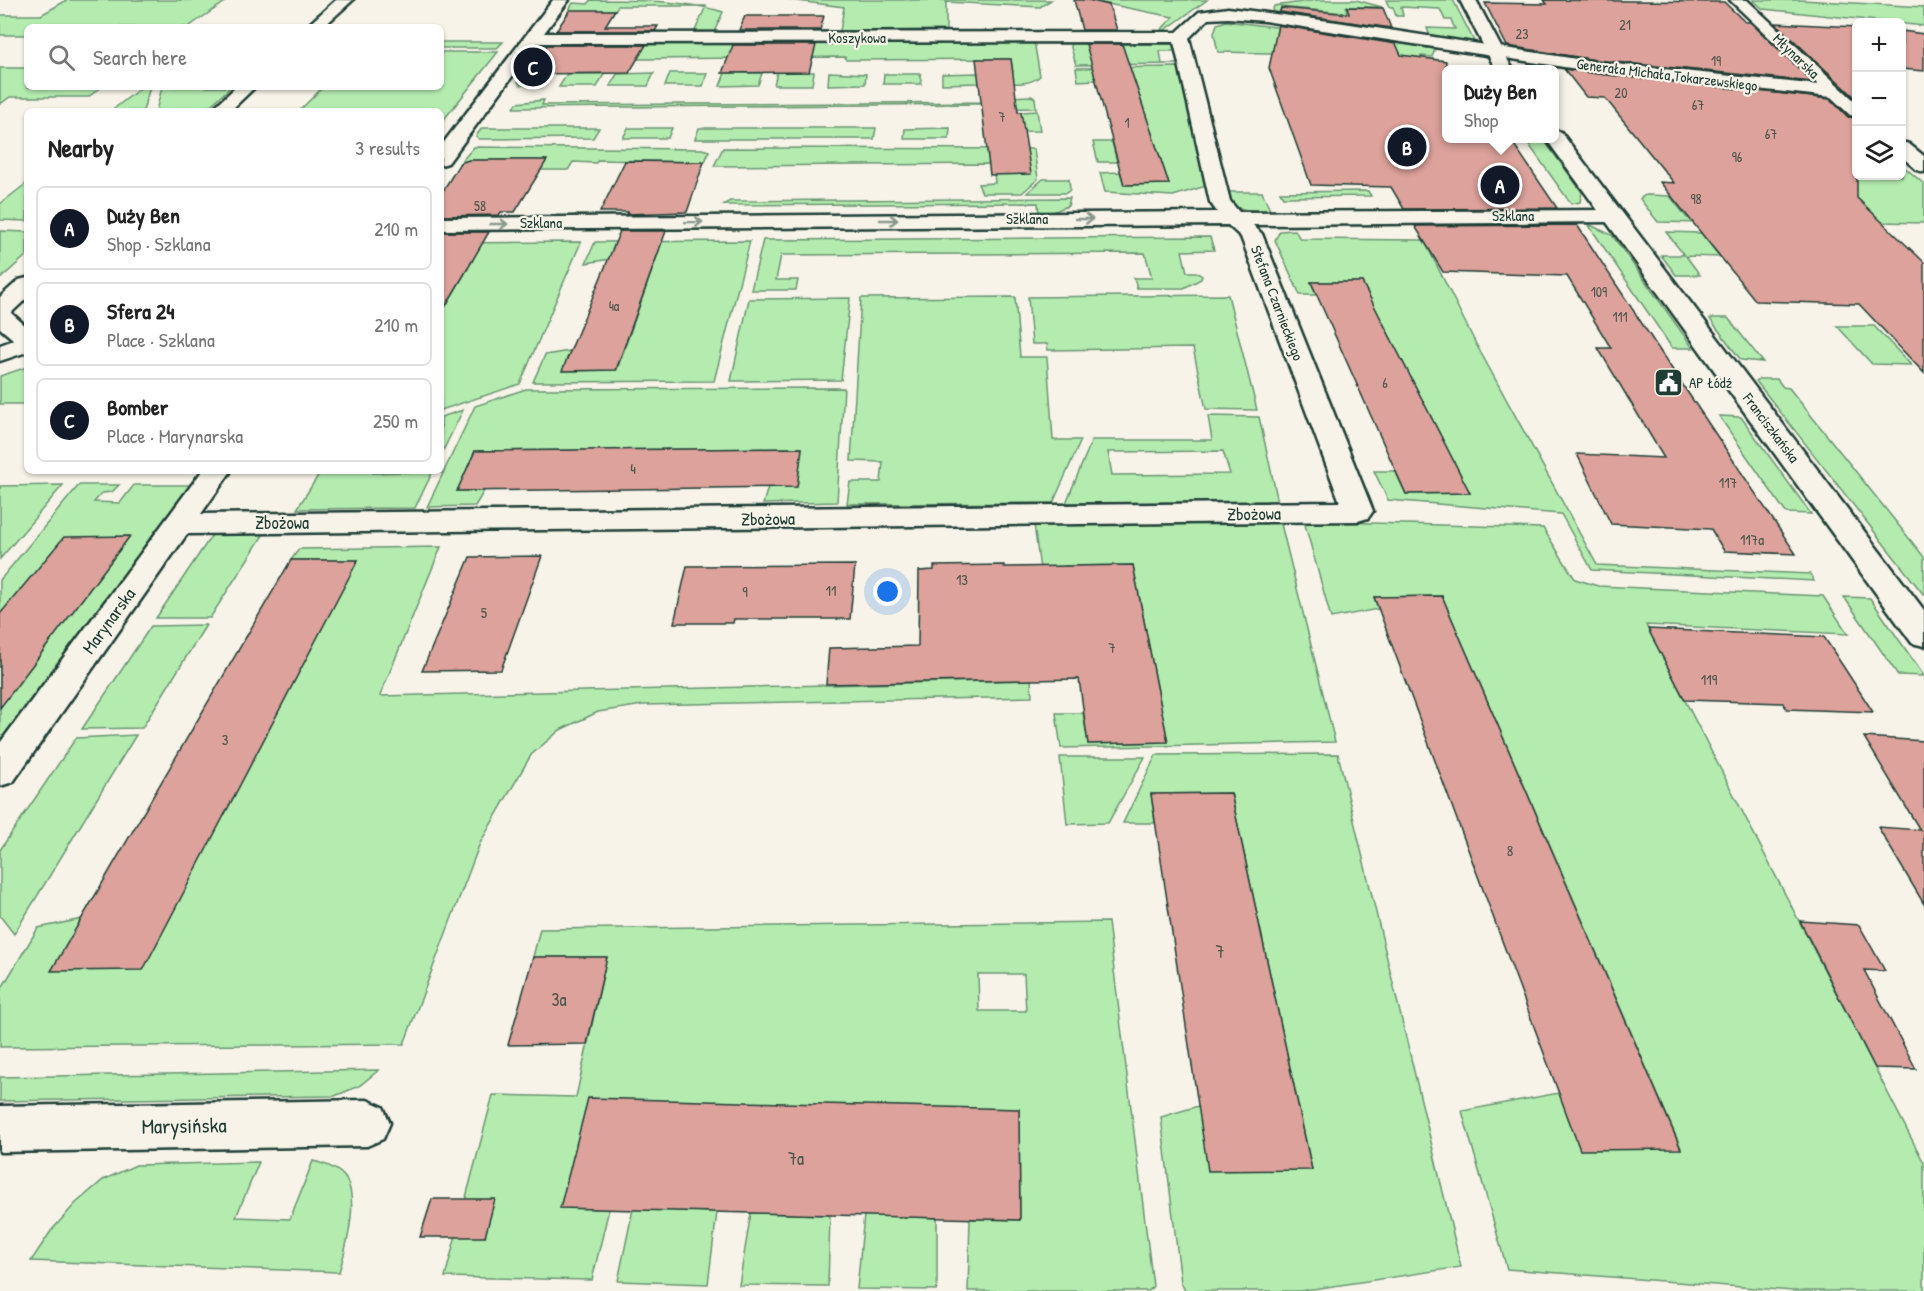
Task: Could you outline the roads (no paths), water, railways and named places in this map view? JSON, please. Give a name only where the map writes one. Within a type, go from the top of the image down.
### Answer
[{"type":"street","points":[[317,24],[345,0]]},
{"type":"street","points":[[444,155],[561,0]]},
{"type":"street","points":[[1468,0],[1503,65]]},
{"type":"street","name":"Młynarska","points":[[1737,0],[1852,107]]},
{"type":"street","name":"Generała Michała Tokarzewskiego","points":[[1180,37],[1204,15],[1215,13],[1268,17],[1690,79],[1834,92]]},
{"type":"street","name":"Koszykowa","points":[[533,39],[1180,37]]},
{"type":"street","name":"Stefana Czarnieckiego","points":[[1180,37],[1220,202],[1251,234],[1358,512]]},
{"type":"street","points":[[222,108],[243,90]]},
{"type":"street","name":"Franciszkańska","points":[[1559,143],[1924,634]]},
{"type":"street","points":[[1906,151],[1924,166]]},
{"type":"street","name":"Szklana","points":[[444,224],[1613,216]]},
{"type":"street","points":[[0,310],[24,288]]},
{"type":"street","points":[[0,316],[24,336]]},
{"type":"street","points":[[0,354],[24,346]]},
{"type":"street","name":"Marynarska","points":[[0,771],[214,474]]},
{"type":"street","name":"Zbożowa","points":[[178,524],[1358,512]]},
{"type":"street","name":"Marysińska","points":[[0,1129],[367,1123]]},
{"type":"place","name":"Bomber","points":[[533,67]]},
{"type":"place","name":"Sfera 24","points":[[1407,147]]},
{"type":"place","name":"Duży Ben","points":[[1500,185]]},
{"type":"place","name":"AP Łódź","points":[[1668,383]]}]
